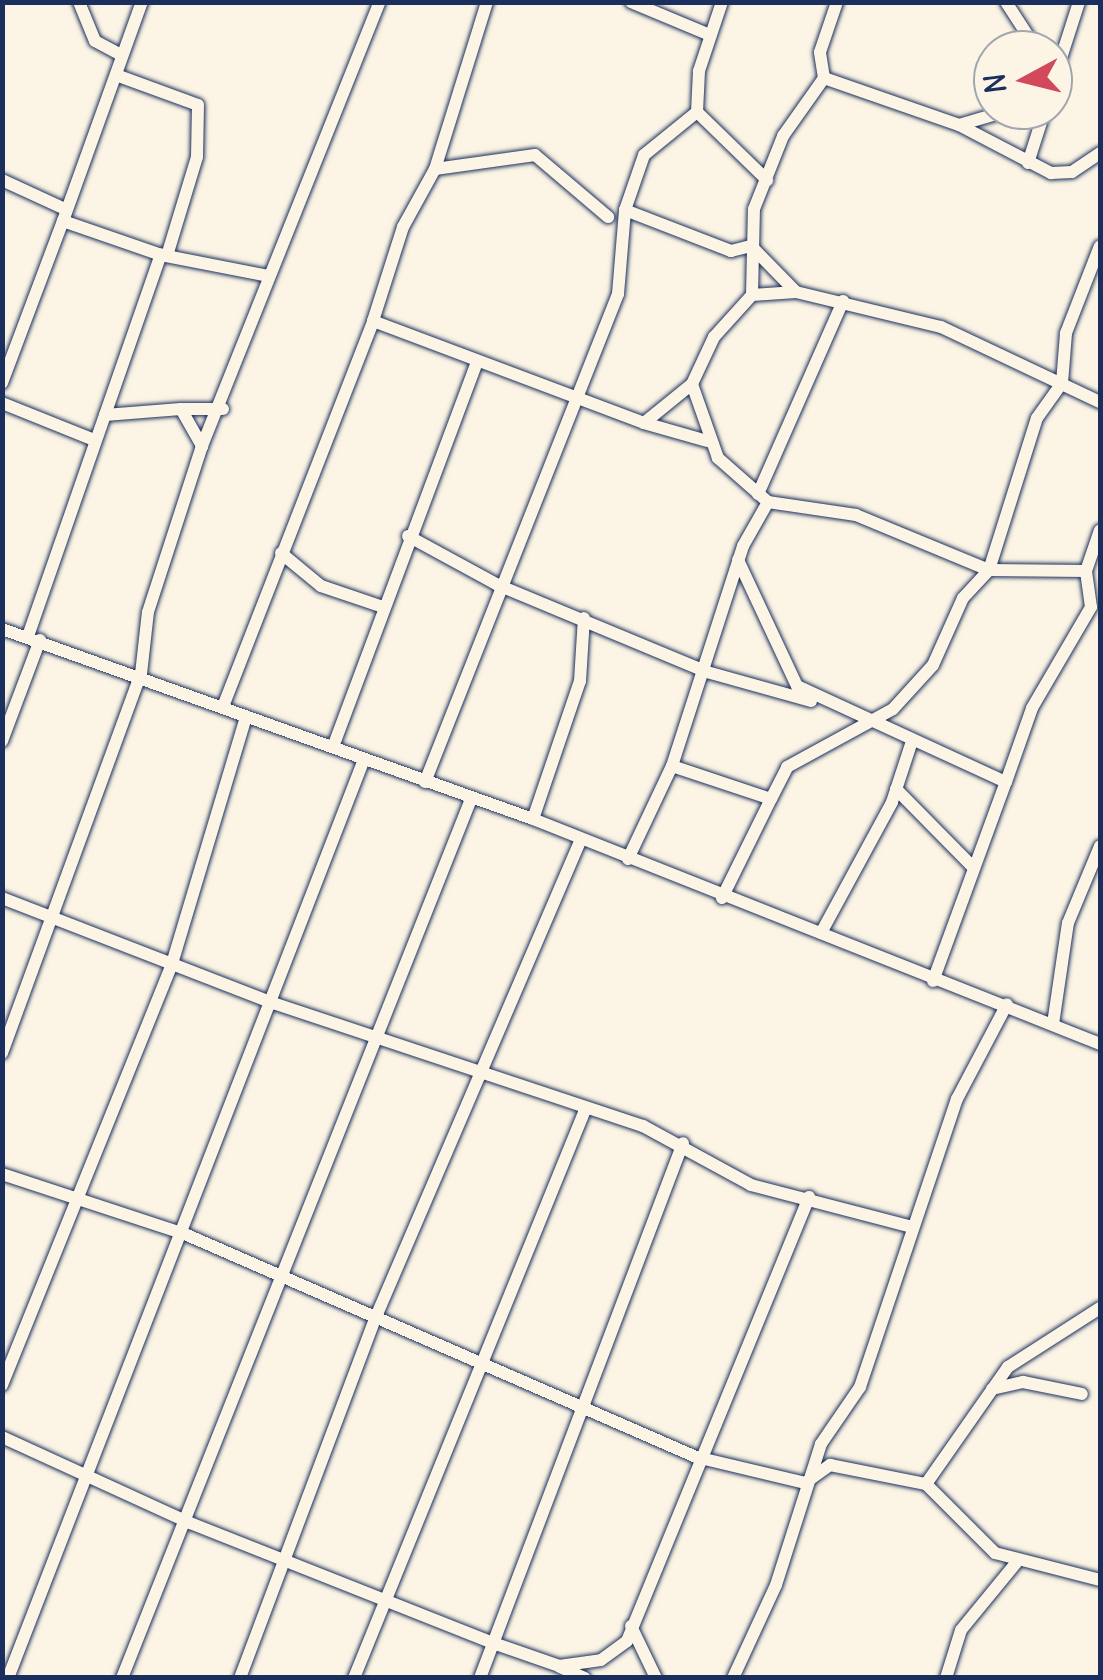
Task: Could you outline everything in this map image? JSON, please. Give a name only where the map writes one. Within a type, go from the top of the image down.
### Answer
[{"type":"street","points":[[79,2],[95,42],[119,54]]},
{"type":"street","points":[[2,383],[116,75],[119,54],[142,2]]},
{"type":"street","points":[[2,1054],[56,916],[141,674],[148,612],[202,446],[223,409],[268,276],[380,2]]},
{"type":"street","points":[[224,704],[373,321],[404,228],[436,169],[487,2]]},
{"type":"street","points":[[632,2],[710,35]]},
{"type":"street","points":[[426,782],[459,712],[498,585],[623,279],[625,210],[644,155],[697,112],[710,35],[722,2]]},
{"type":"street","points":[[644,423],[692,384],[714,337],[752,295],[752,246],[767,180],[792,119],[824,78],[820,52],[837,2]]},
{"type":"street","points":[[1006,2],[1024,30]]},
{"type":"street","points":[[1070,30],[1079,2]]},
{"type":"street","points":[[2,741],[94,440],[197,157],[198,105],[116,75]]},
{"type":"street","points":[[824,78],[958,125],[1028,163],[1060,175],[1100,153]]},
{"type":"street","points":[[697,112],[767,180]]},
{"type":"street","points":[[958,125],[973,121]]},
{"type":"street","points":[[1028,163],[1038,130]]},
{"type":"street","points":[[436,169],[535,155],[608,217]]},
{"type":"street","points":[[2,180],[64,215],[164,256],[268,276]]},
{"type":"street","points":[[625,210],[731,252],[752,246]]},
{"type":"street","points":[[752,246],[796,292]]},
{"type":"street","points":[[722,898],[787,767],[881,719],[933,664],[963,598],[988,570],[1038,418],[1062,383],[1066,333],[1100,246]]},
{"type":"street","points":[[752,295],[796,292],[942,327],[1100,402]]},
{"type":"street","points":[[628,859],[672,766],[707,672],[738,560],[843,301]]},
{"type":"street","points":[[373,321],[573,402],[707,441],[763,498],[856,515],[988,570],[1086,571]]},
{"type":"street","points":[[334,747],[380,606],[477,362]]},
{"type":"street","points":[[692,384],[707,441]]},
{"type":"street","points":[[2,403],[94,440]]},
{"type":"street","points":[[181,409],[202,446]]},
{"type":"street","points":[[106,415],[223,409]]},
{"type":"street","points":[[933,980],[971,865],[1032,708],[1091,608],[1086,571],[1100,530]]},
{"type":"street","points":[[408,536],[498,585],[707,672],[881,719],[912,741],[1006,782]]},
{"type":"street","points":[[281,553],[321,586],[380,606]]},
{"type":"street","points":[[738,560],[780,661],[823,704]]},
{"type":"street","points":[[533,819],[580,681],[584,618]]},
{"type":"street","points":[[2,628],[141,674],[364,762],[533,819],[722,898],[822,933],[933,980],[1007,1004],[1100,1044]]},
{"type":"street","points":[[2,1385],[171,967],[246,717]]},
{"type":"street","points":[[822,933],[896,788],[912,741]]},
{"type":"street","points":[[8,1678],[187,1234],[364,762]]},
{"type":"street","points":[[672,766],[771,799]]},
{"type":"street","points":[[896,788],[971,865]]},
{"type":"street","points":[[122,1678],[190,1524],[470,799]]},
{"type":"street","points":[[240,1678],[289,1557],[375,1319],[478,1070],[581,839]]},
{"type":"street","points":[[1053,1024],[1068,923],[1100,846]]},
{"type":"street","points":[[2,898],[56,916],[171,967],[379,1034],[683,1143],[752,1186],[809,1197],[912,1227]]},
{"type":"street","points":[[733,1678],[776,1585],[805,1484],[860,1387],[957,1099],[1007,1004]]},
{"type":"street","points":[[354,1678],[586,1110]]},
{"type":"street","points":[[480,1678],[590,1406],[683,1143]]},
{"type":"street","points":[[2,1174],[187,1234],[375,1319],[590,1406],[696,1457],[805,1484]]},
{"type":"street","points":[[560,1666],[601,1660],[627,1641],[696,1457],[809,1197]]},
{"type":"street","points":[[926,1484],[1008,1367],[1100,1308]]},
{"type":"street","points":[[990,1390],[1012,1381],[1082,1394]]},
{"type":"street","points":[[2,1437],[92,1472],[190,1524],[289,1557],[585,1678]]},
{"type":"street","points":[[805,1484],[830,1465],[926,1484],[1016,1563],[1100,1580]]},
{"type":"street","points":[[946,1678],[960,1630],[1016,1563]]},
{"type":"street","points":[[631,1626],[656,1678]]}]
